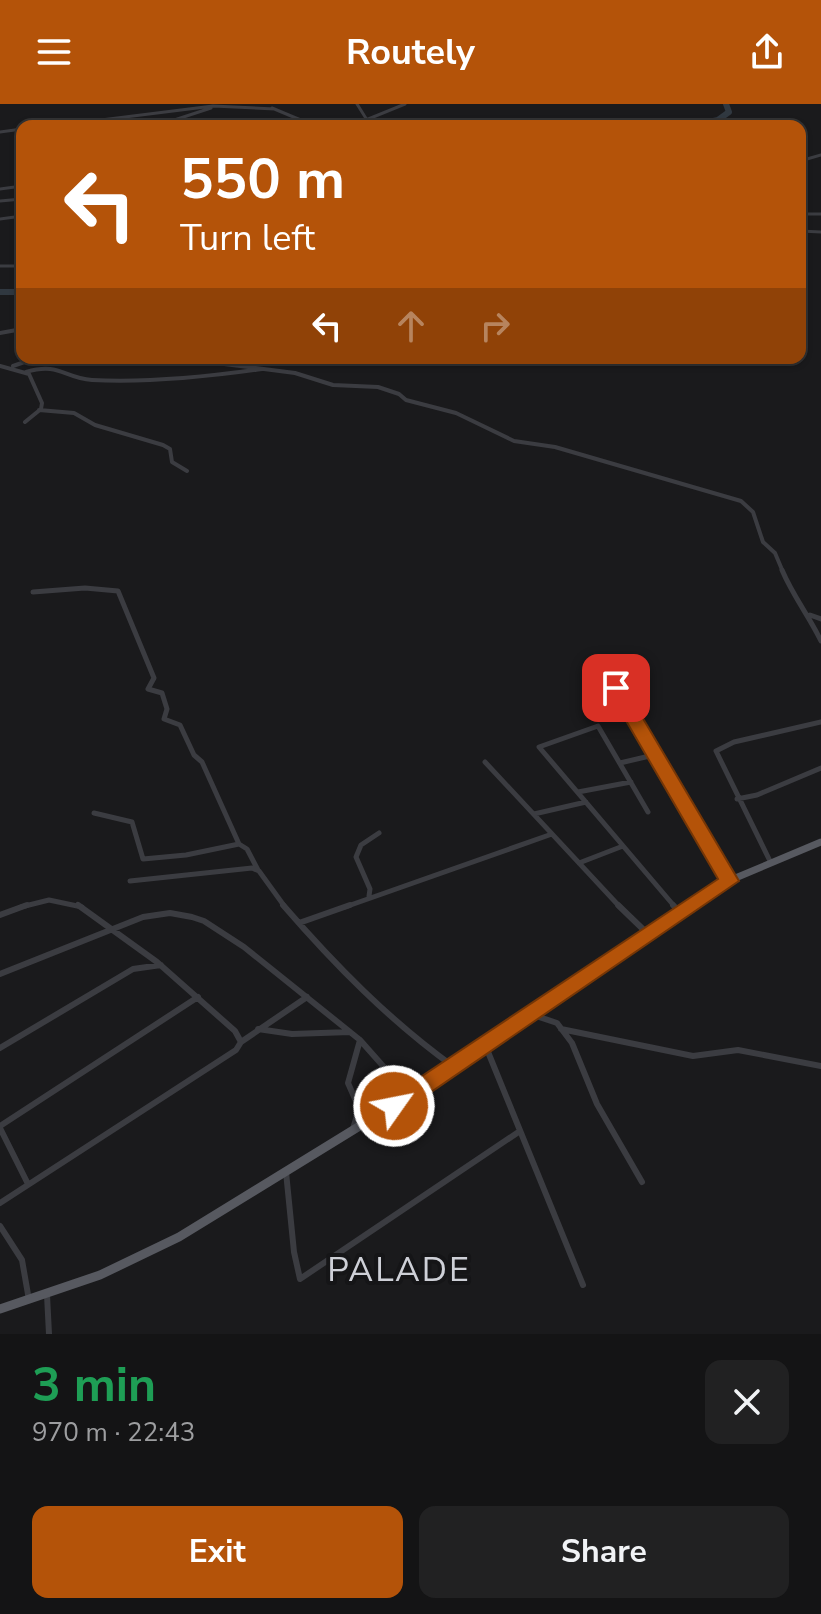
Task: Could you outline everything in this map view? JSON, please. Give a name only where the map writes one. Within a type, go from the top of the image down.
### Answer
[{"type":"main road","points":[[0,1309],[100,1275],[157,1249],[454,1068],[729,881],[770,861],[821,842]]},
{"type":"street","points":[[174,120],[223,104]]},
{"type":"street","points":[[266,104],[296,120]]},
{"type":"street","points":[[357,104],[367,120],[405,104]]},
{"type":"street","points":[[102,120],[217,106],[251,105],[275,109]]},
{"type":"street","points":[[12,367],[20,364]]},
{"type":"street","points":[[223,364],[303,375],[333,385],[378,387],[399,394],[406,400],[456,413],[514,441],[549,445],[741,501],[753,512],[763,542],[775,553],[795,600],[809,614],[821,641]]},
{"type":"street","points":[[0,366],[26,372],[47,366],[88,380],[181,379],[263,369]]},
{"type":"street","points":[[25,422],[39,410],[42,403],[26,372]]},
{"type":"street","points":[[39,410],[74,413],[95,425],[163,445],[170,449],[172,462],[187,471]]},
{"type":"street","points":[[33,592],[75,588],[118,591],[154,678],[148,689],[162,693],[167,709],[164,719],[180,725],[194,755],[202,762],[239,844],[247,849],[259,871],[299,923],[344,975],[412,1037],[454,1068]]},
{"type":"street","points":[[809,614],[821,619]]},
{"type":"street","points":[[616,688],[729,881]]},
{"type":"street","points":[[770,861],[716,751],[734,742],[821,722]]},
{"type":"street","points":[[648,812],[598,726],[539,747],[680,913]]},
{"type":"street","points":[[620,763],[654,755]]},
{"type":"street","points":[[485,762],[649,935]]},
{"type":"street","points":[[737,799],[757,795],[821,768]]},
{"type":"street","points":[[578,792],[631,782]]},
{"type":"street","points":[[534,814],[586,802]]},
{"type":"street","points":[[94,813],[132,822],[143,859],[186,855],[239,844]]},
{"type":"street","points":[[369,897],[370,889],[355,862],[355,853],[359,846],[379,833]]},
{"type":"street","points":[[299,923],[552,834]]},
{"type":"street","points":[[579,863],[623,846]]},
{"type":"street","points":[[130,881],[252,868],[259,871]]},
{"type":"street","points":[[0,915],[57,898],[81,906],[161,965],[235,1031],[241,1042]]},
{"type":"street","points":[[0,974],[143,917],[170,913],[204,921],[244,947],[360,1040],[391,1075],[394,1106]]},
{"type":"street","points":[[142,950],[145,956],[142,966]]},
{"type":"street","points":[[0,1048],[142,966],[161,965]]},
{"type":"street","points":[[28,1184],[0,1127],[198,997]]},
{"type":"street","points":[[0,1203],[236,1050],[258,1029],[307,997]]},
{"type":"street","points":[[532,1014],[557,1023],[572,1043],[597,1104],[642,1182]]},
{"type":"street","points":[[258,1029],[292,1034],[351,1032]]},
{"type":"street","points":[[561,1029],[693,1056],[738,1050],[821,1066]]},
{"type":"street","points":[[352,1132],[359,1108],[348,1083],[360,1040]]},
{"type":"street","points":[[485,1046],[583,1285]]},
{"type":"street","points":[[286,1171],[294,1252],[300,1279],[520,1131]]},
{"type":"street","points":[[0,1226],[26,1262],[29,1301]]},
{"type":"street","points":[[47,1295],[49,1334]]},
{"type":"waterway","points":[[718,120],[729,112],[726,104]]},
{"type":"waterway","points":[[0,292],[16,292]]},
{"type":"district","name":"PALADE","points":[[399,1270]]},
{"type":"route","points":[[394,1106],[729,881],[616,688]]}]
